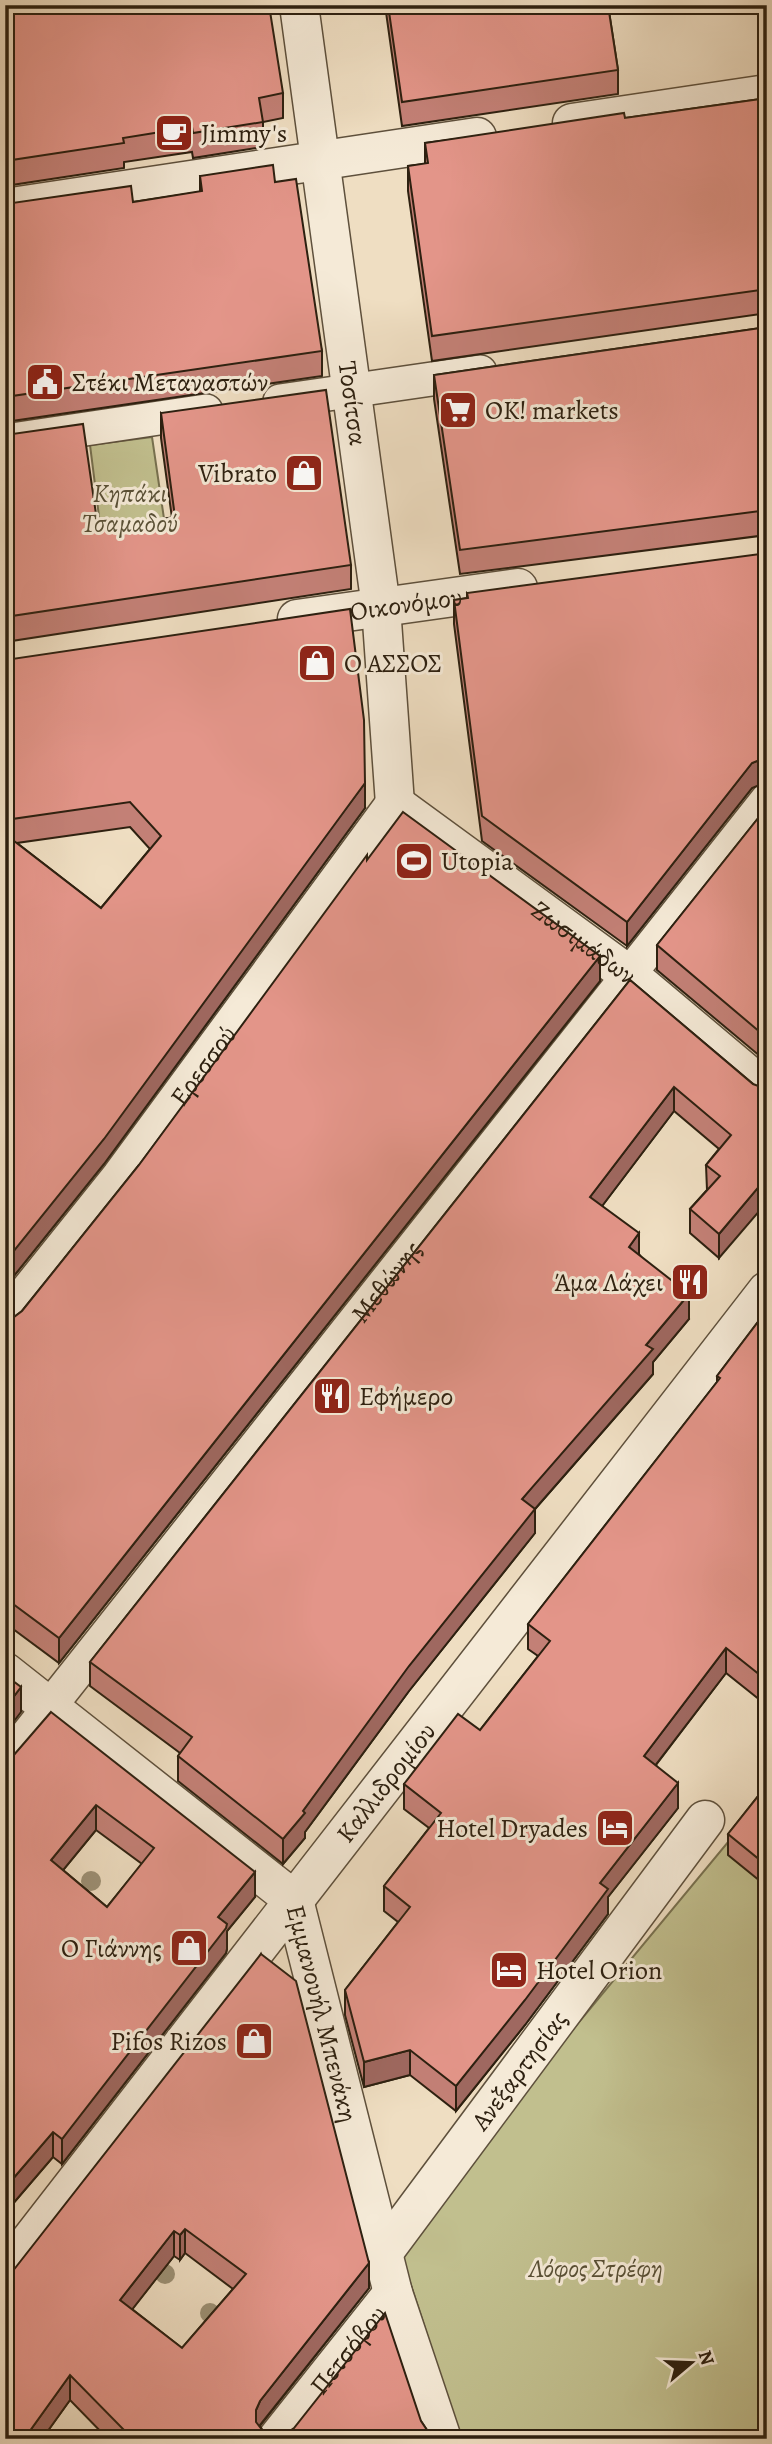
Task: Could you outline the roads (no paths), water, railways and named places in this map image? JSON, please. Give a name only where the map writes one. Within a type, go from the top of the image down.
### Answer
[{"type":"street","name":"Τοσίτσα","points":[[299,5],[381,607],[395,804]]},
{"type":"street","points":[[5,208],[767,94]]},
{"type":"street","points":[[5,441],[517,367]]},
{"type":"street","name":"Οικονόμου","points":[[260,625],[546,585]]},
{"type":"street","name":"Μεθώνης","points":[[5,1763],[767,800]]},
{"type":"street","name":"Ζωσιμάδων","points":[[395,804],[629,975],[767,1091]]},
{"type":"street","name":"Ερεσσού","points":[[5,1322],[121,1177],[395,804]]},
{"type":"street","name":"Καλλιδρομίου","points":[[5,2273],[767,1291]]},
{"type":"street","name":"Εμμανουήλ Μπενάκη","points":[[5,1672],[295,1900],[393,2293],[442,2439]]},
{"type":"street","name":"Ανεξαρτησίας","points":[[383,2252],[705,1820]]},
{"type":"street","name":"Πετσόβου","points":[[277,2439],[393,2293]]},
{"type":"place","name":"Jimmy's","points":[[174,133]]},
{"type":"place","name":"Στέκι Μεταναστών","points":[[45,382]]},
{"type":"place","name":"OK! markets","points":[[458,410]]},
{"type":"place","name":"Vibrato","points":[[304,473]]},
{"type":"place","name":"Ο ΑΣΣΟΣ","points":[[317,663]]},
{"type":"place","name":"Utopia","points":[[414,861]]},
{"type":"place","name":"Άμα Λάχει","points":[[690,1282]]},
{"type":"place","name":"Εφήμερο","points":[[332,1396]]},
{"type":"place","name":"Hotel Dryades","points":[[615,1828]]},
{"type":"place","name":"Ο Γιάννης","points":[[189,1948]]},
{"type":"place","name":"Hotel Orion","points":[[509,1970]]},
{"type":"place","name":"Pifos Rizos","points":[[254,2041]]},
{"type":"park label","name":"Κηπάκι Τσαμαδού","points":[[130,508]]},
{"type":"park label","name":"Λόφος Στρέφη","points":[[596,2268]]}]
